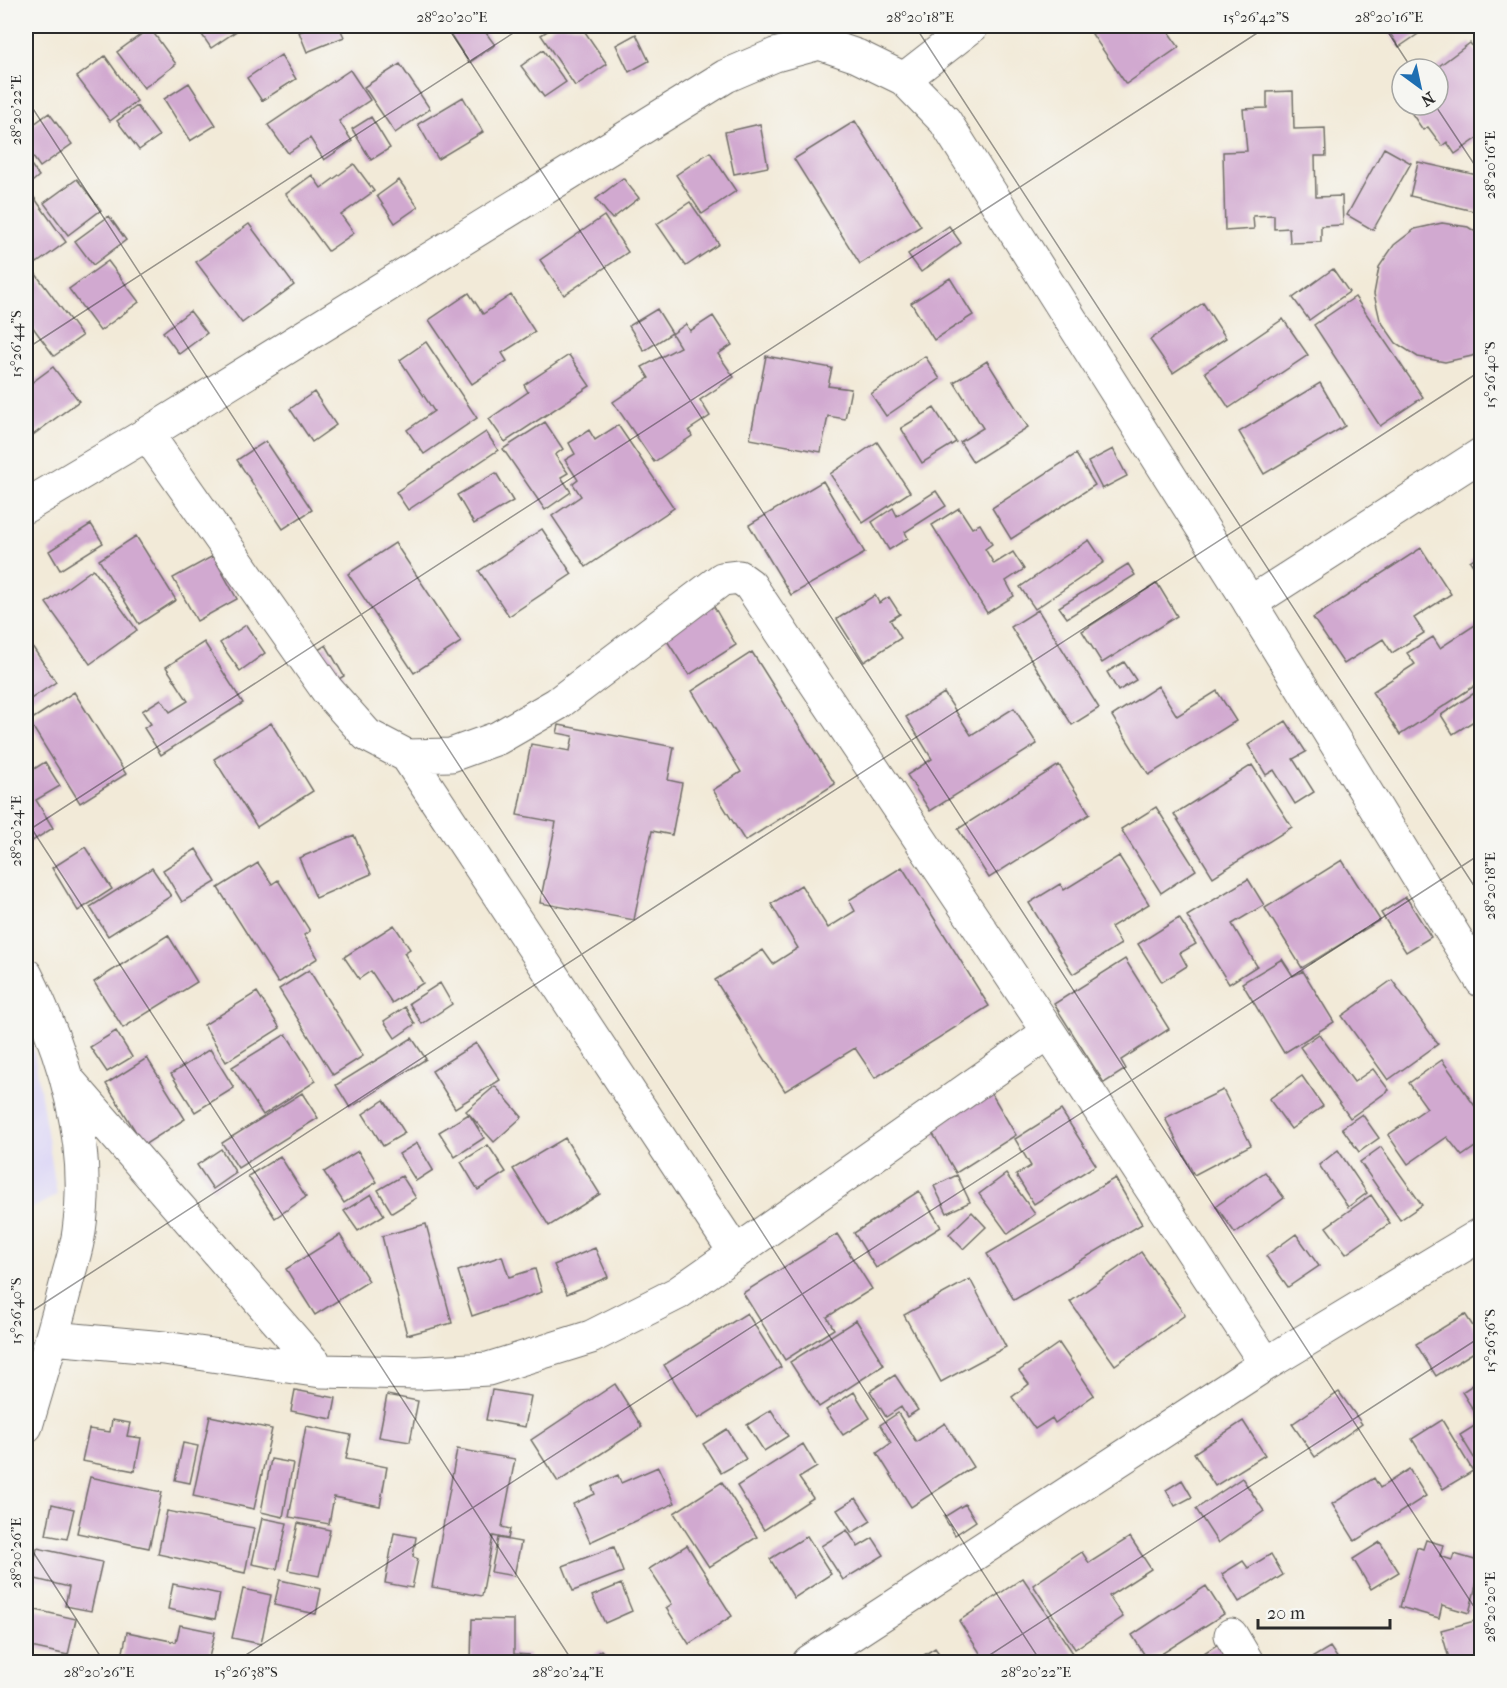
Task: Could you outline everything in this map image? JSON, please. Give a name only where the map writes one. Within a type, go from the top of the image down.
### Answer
[{"type":"street","points":[[904,79],[972,26]]},
{"type":"street","points":[[26,506],[147,434],[726,76],[775,55],[813,34],[904,79],[945,121],[1477,964]]},
{"type":"street","points":[[147,434],[327,690],[367,735],[407,756],[735,1252]]},
{"type":"street","points":[[1250,603],[1482,454]]},
{"type":"street","points":[[407,756],[451,755],[498,738],[557,704],[722,579],[739,577],[750,585],[1049,1032],[1266,1364]]},
{"type":"street","points":[[26,975],[52,1031],[66,1079],[83,1184],[79,1232],[52,1338],[26,1426]]},
{"type":"street","points":[[52,1338],[164,1348],[321,1371],[418,1373],[488,1369],[591,1337],[678,1293],[1049,1032]]},
{"type":"street","points":[[66,1079],[321,1371]]},
{"type":"street","points":[[809,1662],[1266,1364],[1482,1234]]},
{"type":"shaded area","points":[[26,1001],[57,1195],[26,1212]]},
{"type":"building","points":[[196,26],[244,26],[211,48]]},
{"type":"building","points":[[315,26],[339,26],[344,37],[307,52],[299,32]]},
{"type":"building","points":[[466,26],[481,26],[495,45],[469,63],[451,35]]},
{"type":"building","points":[[555,26],[581,26],[607,64],[575,86],[541,35]]},
{"type":"building","points":[[1105,26],[1164,26],[1179,47],[1126,84],[1092,34]]},
{"type":"building","points":[[1385,26],[1430,26],[1399,47]]},
{"type":"building","points":[[150,28],[176,64],[144,88],[117,52]]},
{"type":"building","points":[[636,34],[649,61],[629,72],[616,45]]},
{"type":"building","points":[[1470,43],[1482,59],[1482,135],[1455,154],[1447,142],[1442,146],[1428,127],[1423,130],[1414,117],[1450,117],[1450,58]]},
{"type":"building","points":[[543,50],[566,82],[544,97],[521,66]]},
{"type":"building","points":[[281,55],[296,79],[262,101],[247,78]]},
{"type":"building","points":[[105,56],[137,101],[110,121],[77,77]]},
{"type":"building","points":[[400,64],[430,109],[395,133],[364,87]]},
{"type":"building","points":[[350,70],[370,100],[339,121],[352,141],[324,160],[310,138],[288,153],[268,125]]},
{"type":"building","points":[[189,83],[216,125],[190,141],[164,99]]},
{"type":"building","points":[[1293,91],[1294,129],[1325,128],[1326,156],[1315,156],[1316,197],[1342,196],[1343,225],[1321,226],[1321,242],[1290,243],[1289,228],[1274,229],[1274,215],[1253,216],[1254,229],[1225,231],[1223,152],[1247,151],[1243,109],[1267,108],[1267,92]]},
{"type":"building","points":[[463,97],[483,132],[438,159],[418,124]]},
{"type":"building","points":[[137,106],[159,136],[139,150],[117,121]]},
{"type":"building","points":[[49,113],[72,144],[40,167],[26,147],[26,130]]},
{"type":"building","points":[[371,117],[390,148],[371,160],[352,129]]},
{"type":"building","points":[[855,121],[921,226],[860,264],[794,159]]},
{"type":"building","points":[[760,124],[768,167],[734,174],[725,132]]},
{"type":"building","points":[[1384,148],[1411,163],[1373,230],[1347,215]]},
{"type":"building","points":[[710,152],[736,191],[702,214],[676,175]]},
{"type":"building","points":[[26,158],[39,176],[26,187]]},
{"type":"building","points":[[1418,162],[1482,176],[1482,213],[1410,196]]},
{"type":"building","points":[[354,164],[374,191],[341,215],[354,233],[328,251],[286,194],[312,175],[321,188]]},
{"type":"building","points":[[623,178],[639,198],[612,219],[596,199]]},
{"type":"building","points":[[77,179],[101,210],[68,235],[44,203]]},
{"type":"building","points":[[399,180],[418,207],[395,223],[377,196]]},
{"type":"building","points":[[28,189],[66,242],[37,263],[26,248]]},
{"type":"building","points":[[690,202],[719,244],[686,266],[657,224]]},
{"type":"building","points":[[109,216],[126,240],[93,265],[75,241]]},
{"type":"building","points":[[604,216],[628,252],[564,295],[540,260]]},
{"type":"building","points":[[1442,223],[1468,227],[1482,236],[1482,349],[1472,356],[1445,362],[1418,357],[1396,343],[1380,320],[1374,294],[1379,267],[1394,245],[1415,229]]},
{"type":"building","points":[[249,224],[294,285],[242,323],[196,262]]},
{"type":"building","points":[[949,226],[961,243],[921,272],[908,254]]},
{"type":"building","points":[[108,261],[139,302],[100,331],[69,289]]},
{"type":"building","points":[[1333,269],[1349,292],[1309,320],[1293,298]]},
{"type":"building","points":[[35,273],[82,336],[54,356],[26,318],[26,280]]},
{"type":"building","points":[[950,278],[973,315],[934,340],[911,303]]},
{"type":"building","points":[[469,293],[483,314],[511,295],[535,332],[502,353],[507,361],[472,384],[429,320]]},
{"type":"building","points":[[1355,297],[1423,397],[1380,426],[1314,325]]},
{"type":"building","points":[[1203,303],[1226,338],[1173,373],[1150,340]]},
{"type":"building","points":[[657,309],[672,333],[644,351],[629,326]]},
{"type":"building","points":[[190,311],[207,333],[179,354],[163,332]]},
{"type":"building","points":[[713,316],[732,345],[718,354],[734,377],[700,400],[710,416],[689,430],[692,436],[654,462],[613,402],[649,378],[642,367],[680,347],[672,334],[686,324],[690,331]]},
{"type":"building","points":[[1283,319],[1308,355],[1229,408],[1205,372]]},
{"type":"building","points":[[426,342],[477,418],[424,454],[407,430],[434,411],[400,360]]},
{"type":"building","points":[[569,355],[590,386],[505,442],[489,419],[528,392],[524,385]]},
{"type":"building","points":[[766,356],[832,368],[828,386],[851,389],[845,419],[828,416],[821,452],[750,439]]},
{"type":"building","points":[[925,356],[940,379],[886,416],[871,394]]},
{"type":"building","points":[[987,361],[1028,427],[973,462],[960,442],[983,428],[954,382]]},
{"type":"building","points":[[53,367],[79,401],[26,440],[26,387]]},
{"type":"building","points":[[1320,383],[1345,426],[1264,474],[1239,432]]},
{"type":"building","points":[[314,392],[336,425],[312,442],[290,409]]},
{"type":"building","points":[[934,408],[956,442],[922,463],[901,428]]},
{"type":"building","points":[[545,422],[563,449],[555,455],[568,473],[561,477],[571,492],[545,510],[503,449]]},
{"type":"building","points":[[618,425],[674,508],[586,567],[552,516],[581,496],[573,484],[578,480],[565,460],[575,454],[569,443],[589,430],[595,440]]},
{"type":"building","points":[[486,432],[498,450],[408,510],[396,492]]},
{"type":"building","points":[[266,441],[312,510],[283,529],[237,460]]},
{"type":"building","points":[[877,442],[910,492],[863,523],[830,474]]},
{"type":"building","points":[[1113,449],[1127,476],[1102,489],[1088,462]]},
{"type":"building","points":[[1076,454],[1095,485],[1011,539],[992,508]]},
{"type":"building","points":[[496,473],[513,501],[474,524],[457,495]]},
{"type":"building","points":[[823,481],[865,553],[791,595],[749,525]]},
{"type":"building","points":[[936,491],[946,506],[905,532],[908,538],[889,550],[872,522],[893,508],[897,516]]},
{"type":"building","points":[[959,508],[972,528],[980,524],[992,544],[985,549],[994,564],[1013,552],[1024,569],[1006,581],[1014,596],[987,613],[932,525]]},
{"type":"building","points":[[91,524],[103,543],[60,570],[49,551]]},
{"type":"building","points":[[542,529],[572,574],[509,616],[479,571]]},
{"type":"building","points":[[136,536],[176,600],[139,624],[99,560]]},
{"type":"building","points":[[1089,540],[1104,562],[1035,609],[1020,587]]},
{"type":"building","points":[[395,543],[461,642],[414,673],[348,574]]},
{"type":"building","points":[[1421,548],[1451,594],[1414,618],[1424,633],[1392,653],[1383,639],[1344,664],[1313,618]]},
{"type":"building","points":[[1482,553],[1482,579],[1470,561]]},
{"type":"building","points":[[213,556],[237,599],[197,621],[173,578]]},
{"type":"building","points":[[1128,564],[1135,575],[1067,618],[1059,607]]},
{"type":"building","points":[[93,569],[137,630],[90,664],[46,603]]},
{"type":"building","points":[[1157,583],[1177,616],[1102,663],[1082,631]]},
{"type":"building","points":[[875,595],[879,603],[889,597],[900,614],[890,620],[901,638],[864,662],[837,619]]},
{"type":"building","points":[[713,605],[736,645],[689,675],[664,636]]},
{"type":"building","points":[[1038,610],[1099,708],[1072,725],[1011,627]]},
{"type":"building","points":[[1478,623],[1482,628],[1482,681],[1400,735],[1372,692],[1415,664],[1407,653],[1433,637],[1440,648]]},
{"type":"building","points":[[246,625],[265,653],[240,671],[220,643]]},
{"type":"building","points":[[26,637],[56,682],[26,702]]},
{"type":"building","points":[[204,642],[243,703],[161,755],[144,728],[151,724],[142,711],[161,699],[170,712],[188,701],[166,667]]},
{"type":"building","points":[[326,645],[344,676],[325,687],[307,657]]},
{"type":"building","points":[[752,652],[835,784],[745,841],[713,790],[741,772],[692,691]]},
{"type":"building","points":[[1124,662],[1136,680],[1118,691],[1107,672]]},
{"type":"building","points":[[1158,686],[1177,716],[1217,691],[1236,721],[1149,775],[1112,716]]},
{"type":"building","points":[[1482,688],[1482,716],[1453,734],[1441,715]]},
{"type":"building","points":[[74,692],[126,774],[80,803],[29,721]]},
{"type":"building","points":[[944,693],[971,735],[1014,708],[1037,744],[930,811],[907,775],[932,759],[906,717]]},
{"type":"building","points":[[1286,721],[1306,752],[1293,759],[1314,792],[1295,804],[1274,770],[1266,775],[1248,745]]},
{"type":"building","points":[[271,723],[313,791],[257,827],[214,759]]},
{"type":"building","points":[[559,725],[674,747],[668,780],[682,783],[672,835],[652,831],[634,920],[540,903],[556,822],[517,815],[531,744],[570,751],[573,736],[557,733]]},
{"type":"building","points":[[45,762],[60,786],[36,800],[53,828],[26,845],[26,774]]},
{"type":"building","points":[[1059,765],[1090,814],[989,878],[958,829]]},
{"type":"building","points":[[1252,765],[1292,827],[1213,877],[1174,814]]},
{"type":"building","points":[[1156,807],[1196,870],[1161,893],[1121,829]]},
{"type":"building","points":[[354,835],[371,874],[316,898],[299,858]]},
{"type":"building","points":[[85,847],[112,889],[78,911],[52,868]]},
{"type":"building","points":[[196,849],[216,882],[182,902],[163,870]]},
{"type":"building","points":[[1119,856],[1149,904],[1111,927],[1121,944],[1073,974],[1029,903],[1060,884],[1064,890]]},
{"type":"building","points":[[1342,860],[1380,920],[1302,968],[1265,908]]},
{"type":"building","points":[[258,863],[272,884],[278,880],[310,931],[304,935],[318,958],[278,983],[218,888]]},
{"type":"building","points":[[902,867],[989,1006],[875,1078],[855,1048],[785,1091],[715,980],[763,950],[773,964],[798,948],[771,904],[801,885],[828,928],[855,911],[849,900]]},
{"type":"building","points":[[152,868],[171,896],[108,936],[90,907]]},
{"type":"building","points":[[1248,879],[1264,905],[1232,924],[1257,966],[1229,984],[1187,916]]},
{"type":"building","points":[[1406,897],[1431,937],[1406,952],[1381,913]]},
{"type":"building","points":[[1179,918],[1196,944],[1180,953],[1187,966],[1162,982],[1138,944]]},
{"type":"building","points":[[394,925],[410,949],[404,953],[423,983],[392,1003],[371,971],[359,979],[344,957]]},
{"type":"building","points":[[168,935],[197,982],[123,1028],[94,982]]},
{"type":"building","points":[[1125,959],[1169,1029],[1121,1060],[1126,1069],[1104,1083],[1054,1004]]},
{"type":"building","points":[[1282,959],[1293,976],[1303,971],[1334,1022],[1284,1053],[1242,983]]},
{"type":"building","points":[[309,970],[363,1056],[333,1075],[279,989]]},
{"type":"building","points":[[1392,980],[1438,1044],[1388,1080],[1342,1016]]},
{"type":"building","points":[[440,983],[452,1004],[422,1024],[409,1003]]},
{"type":"building","points":[[257,992],[280,1028],[226,1062],[204,1025]]},
{"type":"building","points":[[405,1007],[415,1024],[395,1038],[384,1021]]},
{"type":"building","points":[[116,1031],[132,1057],[107,1072],[90,1047]]},
{"type":"building","points":[[286,1034],[316,1081],[263,1115],[232,1067]]},
{"type":"building","points":[[1319,1034],[1354,1082],[1373,1069],[1389,1090],[1350,1118],[1300,1047]]},
{"type":"building","points":[[412,1038],[426,1059],[350,1108],[336,1085]]},
{"type":"building","points":[[476,1043],[500,1080],[455,1108],[432,1071]]},
{"type":"building","points":[[210,1049],[234,1088],[195,1112],[171,1074]]},
{"type":"building","points":[[147,1058],[185,1119],[144,1145],[106,1084]]},
{"type":"building","points":[[1442,1060],[1482,1116],[1482,1142],[1462,1156],[1447,1137],[1408,1164],[1388,1135],[1427,1108],[1409,1083]]},
{"type":"building","points":[[1302,1076],[1323,1106],[1291,1129],[1269,1099]]},
{"type":"building","points":[[495,1086],[522,1117],[494,1142],[466,1111]]},
{"type":"building","points":[[1223,1090],[1251,1145],[1194,1175],[1165,1118]]},
{"type":"building","points":[[990,1091],[1016,1135],[956,1173],[930,1129]]},
{"type":"building","points":[[302,1093],[318,1118],[238,1168],[222,1143]]},
{"type":"building","points":[[384,1100],[405,1133],[383,1146],[363,1114]]},
{"type":"building","points":[[1061,1110],[1096,1165],[1034,1204],[1016,1175],[1031,1166],[1015,1139]]},
{"type":"building","points":[[469,1114],[484,1138],[455,1157],[439,1132]]},
{"type":"building","points":[[1362,1114],[1379,1138],[1359,1152],[1342,1128]]},
{"type":"building","points":[[565,1138],[600,1194],[549,1226],[513,1169]]},
{"type":"building","points":[[417,1143],[433,1170],[416,1181],[399,1154]]},
{"type":"building","points":[[488,1145],[506,1172],[478,1190],[461,1162]]},
{"type":"building","points":[[1381,1147],[1422,1205],[1400,1220],[1360,1162]]},
{"type":"building","points":[[221,1149],[236,1173],[213,1189],[197,1165]]},
{"type":"building","points":[[1338,1150],[1367,1193],[1348,1207],[1319,1165]]},
{"type":"building","points":[[358,1151],[377,1182],[344,1203],[324,1172]]},
{"type":"building","points":[[280,1156],[306,1197],[275,1218],[248,1176]]},
{"type":"building","points":[[1265,1172],[1284,1198],[1235,1233],[1216,1206]]},
{"type":"building","points":[[1006,1174],[1035,1214],[1008,1234],[979,1194]]},
{"type":"building","points":[[957,1175],[970,1202],[947,1213],[934,1186]]},
{"type":"building","points":[[402,1176],[416,1198],[392,1213],[378,1190]]},
{"type":"building","points":[[1115,1178],[1142,1224],[1014,1300],[987,1254]]},
{"type":"building","points":[[919,1191],[941,1227],[876,1268],[854,1233]]},
{"type":"building","points":[[371,1194],[384,1215],[358,1231],[344,1211]]},
{"type":"building","points":[[1371,1195],[1390,1223],[1346,1254],[1326,1227]]},
{"type":"building","points":[[972,1212],[986,1227],[963,1249],[949,1234]]},
{"type":"building","points":[[426,1224],[452,1323],[407,1335],[382,1236]]},
{"type":"building","points":[[837,1234],[872,1289],[827,1317],[834,1329],[785,1360],[743,1293]]},
{"type":"building","points":[[1296,1234],[1319,1266],[1288,1287],[1266,1256]]},
{"type":"building","points":[[340,1235],[369,1281],[315,1315],[286,1269]]},
{"type":"building","points":[[595,1248],[608,1277],[567,1294],[554,1265]]},
{"type":"building","points":[[1141,1252],[1185,1315],[1115,1365],[1070,1302]]},
{"type":"building","points":[[502,1256],[509,1277],[535,1269],[542,1292],[472,1316],[458,1271]]},
{"type":"building","points":[[970,1279],[1006,1347],[941,1382],[904,1315]]},
{"type":"building","points":[[747,1313],[781,1367],[698,1419],[664,1365]]},
{"type":"building","points":[[1465,1314],[1482,1340],[1482,1347],[1436,1376],[1416,1344]]},
{"type":"building","points":[[856,1320],[884,1365],[819,1407],[790,1362]]},
{"type":"building","points":[[1059,1343],[1094,1395],[1055,1423],[1052,1418],[1035,1429],[1012,1397],[1029,1384],[1019,1371]]},
{"type":"building","points":[[895,1375],[918,1410],[907,1417],[901,1407],[886,1417],[870,1391]]},
{"type":"building","points":[[1482,1379],[1482,1464],[1479,1466],[1460,1435],[1481,1422],[1462,1392]]},
{"type":"building","points":[[615,1384],[642,1427],[558,1482],[531,1440]]},
{"type":"building","points":[[295,1390],[336,1398],[332,1419],[291,1411]]},
{"type":"building","points":[[492,1390],[531,1396],[525,1427],[486,1420]]},
{"type":"building","points":[[854,1392],[870,1418],[843,1435],[826,1410]]},
{"type":"building","points":[[1339,1392],[1362,1424],[1315,1457],[1292,1424]]},
{"type":"building","points":[[387,1395],[418,1401],[410,1442],[379,1437]]},
{"type":"building","points":[[771,1410],[788,1436],[764,1451],[747,1425]]},
{"type":"building","points":[[898,1413],[916,1442],[945,1423],[973,1467],[911,1507],[877,1453],[891,1443],[880,1425]]},
{"type":"building","points":[[210,1416],[272,1429],[254,1509],[193,1496]]},
{"type":"building","points":[[112,1420],[130,1423],[127,1436],[141,1438],[135,1471],[82,1461],[89,1429],[110,1432]]},
{"type":"building","points":[[1442,1420],[1473,1471],[1443,1489],[1412,1439]]},
{"type":"building","points":[[1243,1421],[1265,1455],[1215,1486],[1194,1453]]},
{"type":"building","points":[[306,1426],[351,1435],[346,1459],[387,1467],[380,1506],[334,1497],[329,1524],[289,1517]]},
{"type":"building","points":[[727,1429],[746,1459],[721,1473],[703,1444]]},
{"type":"building","points":[[183,1443],[198,1446],[190,1483],[175,1480]]},
{"type":"building","points":[[803,1444],[817,1467],[799,1478],[813,1498],[764,1530],[737,1486]]},
{"type":"building","points":[[457,1449],[515,1459],[502,1527],[510,1529],[508,1539],[493,1536],[482,1596],[432,1587]]},
{"type":"building","points":[[271,1459],[293,1463],[283,1517],[261,1512]]},
{"type":"building","points":[[658,1467],[675,1503],[590,1542],[573,1504],[595,1494],[592,1487],[618,1475],[621,1483]]},
{"type":"building","points":[[1409,1469],[1426,1496],[1355,1541],[1332,1504],[1374,1478],[1380,1488]]},
{"type":"building","points":[[90,1477],[162,1492],[149,1548],[77,1533]]},
{"type":"building","points":[[1242,1478],[1264,1511],[1218,1543],[1196,1509]]},
{"type":"building","points":[[1182,1480],[1192,1497],[1175,1506],[1166,1490]]},
{"type":"building","points":[[722,1482],[757,1537],[709,1567],[674,1513]]},
{"type":"building","points":[[856,1498],[871,1521],[852,1533],[837,1510]]},
{"type":"building","points":[[52,1504],[74,1509],[67,1539],[46,1535]]},
{"type":"building","points":[[965,1504],[976,1521],[955,1535],[944,1517]]},
{"type":"building","points":[[167,1511],[254,1528],[245,1573],[158,1554]]},
{"type":"building","points":[[262,1518],[287,1523],[277,1569],[252,1564]]},
{"type":"building","points":[[298,1523],[330,1530],[319,1576],[288,1570]]},
{"type":"building","points":[[847,1530],[858,1547],[873,1538],[884,1555],[843,1580],[821,1546]]},
{"type":"building","points":[[394,1533],[416,1537],[413,1557],[418,1559],[412,1588],[385,1583]]},
{"type":"building","points":[[807,1536],[831,1574],[794,1598],[770,1559]]},
{"type":"building","points":[[1130,1537],[1151,1569],[1109,1596],[1123,1617],[1075,1649],[1033,1585],[1082,1552],[1089,1563]]},
{"type":"building","points":[[498,1538],[521,1542],[514,1576],[491,1572]]},
{"type":"building","points":[[1426,1540],[1443,1545],[1440,1556],[1452,1560],[1454,1554],[1482,1562],[1469,1613],[1442,1605],[1439,1618],[1400,1607],[1417,1547],[1423,1549]]},
{"type":"building","points":[[1380,1542],[1399,1572],[1371,1589],[1353,1559]]},
{"type":"building","points":[[687,1545],[732,1616],[689,1644],[666,1608],[672,1604],[649,1569]]},
{"type":"building","points":[[614,1547],[623,1572],[573,1591],[563,1566]]},
{"type":"building","points":[[37,1548],[102,1562],[91,1611],[65,1606],[69,1587],[31,1578]]},
{"type":"building","points":[[1271,1554],[1283,1575],[1239,1602],[1222,1574],[1243,1561],[1248,1568]]},
{"type":"building","points":[[1023,1578],[1079,1662],[986,1662],[959,1621]]},
{"type":"building","points":[[280,1580],[321,1589],[316,1614],[274,1605]]},
{"type":"building","points":[[173,1584],[220,1594],[215,1619],[168,1609]]},
{"type":"building","points":[[621,1584],[632,1611],[605,1623],[592,1596]]},
{"type":"building","points":[[1206,1586],[1224,1614],[1149,1662],[1132,1635]]},
{"type":"building","points":[[243,1589],[271,1595],[261,1644],[232,1638]]},
{"type":"building","points":[[27,1608],[76,1619],[68,1655],[26,1646]]},
{"type":"building","points":[[472,1619],[514,1620],[514,1654],[529,1655],[529,1662],[471,1662]]},
{"type":"building","points":[[1482,1619],[1482,1654],[1450,1662],[1441,1630]]},
{"type":"building","points":[[180,1625],[215,1632],[208,1662],[121,1662],[127,1632],[176,1642]]},
{"type":"building","points":[[1221,1642],[1235,1662],[1190,1662]]},
{"type":"building","points":[[1330,1647],[1340,1662],[1305,1662]]},
{"type":"building","points":[[935,1648],[945,1662],[913,1662]]},
{"type":"building","points":[[601,1650],[611,1662],[584,1662]]}]
